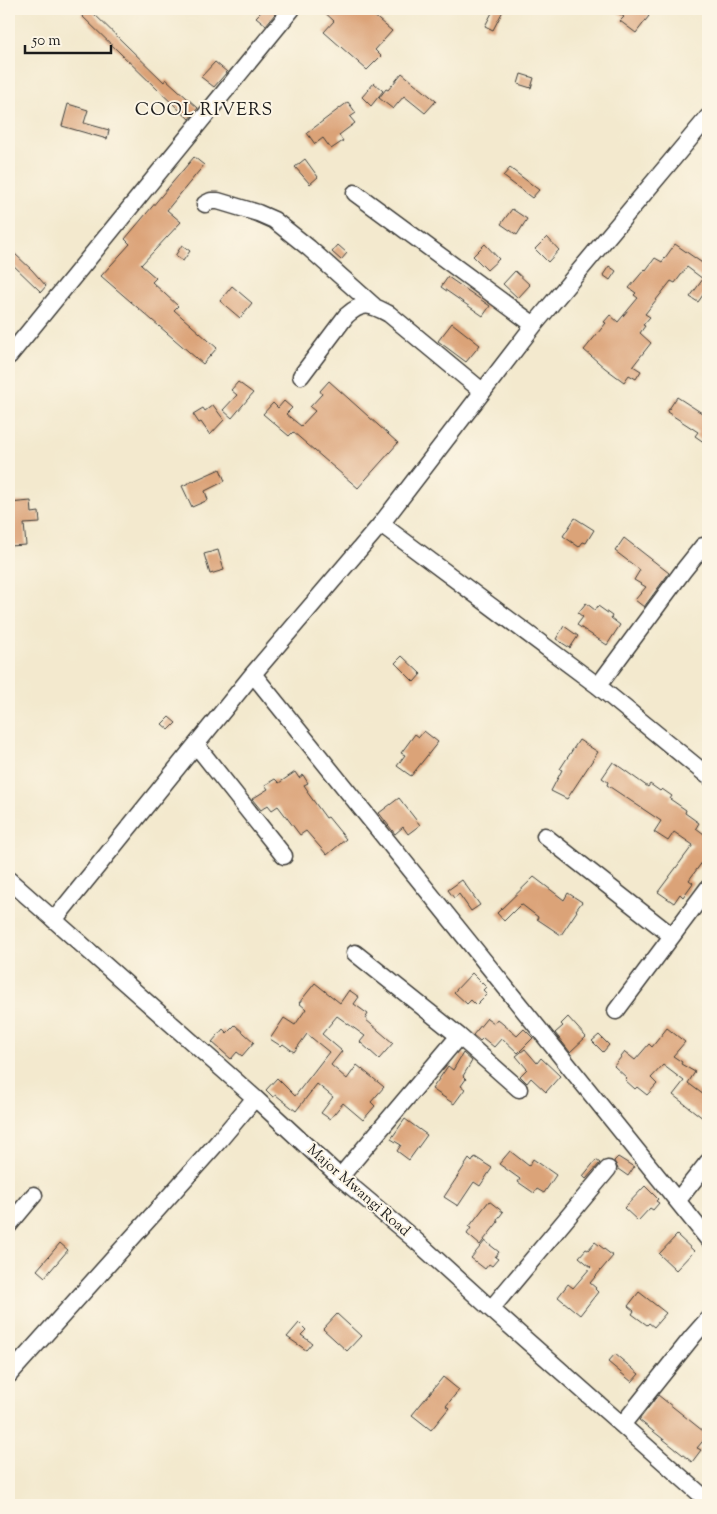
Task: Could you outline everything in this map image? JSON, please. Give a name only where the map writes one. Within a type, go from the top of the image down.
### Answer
[{"type":"street","points":[[9,356],[292,9]]},
{"type":"street","points":[[54,920],[253,674],[381,524],[534,325],[708,120]]},
{"type":"street","points":[[355,193],[534,325]]},
{"type":"street","points":[[205,204],[218,200],[269,218],[309,248],[374,306],[389,314],[482,391]]},
{"type":"street","points":[[301,376],[346,316],[354,309],[364,305],[374,306]]},
{"type":"street","points":[[381,524],[598,686],[708,776]]},
{"type":"street","points":[[598,686],[688,564],[703,546],[708,546]]},
{"type":"street","points":[[253,674],[708,1239]]},
{"type":"street","points":[[196,745],[284,856]]},
{"type":"street","points":[[545,836],[672,936]]},
{"type":"street","name":"Major Mwangi Road","points":[[9,880],[255,1098],[340,1177],[414,1239],[490,1309],[708,1501]]},
{"type":"street","points":[[616,1011],[708,888]]},
{"type":"street","points":[[355,953],[459,1036],[519,1088]]},
{"type":"street","points":[[340,1177],[459,1036]]},
{"type":"street","points":[[9,1375],[218,1142],[255,1098]]},
{"type":"street","points":[[678,1200],[708,1162]]},
{"type":"street","points":[[490,1309],[608,1169]]},
{"type":"street","points":[[9,1226],[34,1195]]},
{"type":"street","points":[[622,1425],[708,1319]]},
{"type":"building","points":[[87,9],[164,82],[166,79],[198,108],[189,119],[81,15]]},
{"type":"building","points":[[264,9],[279,9],[266,25],[256,17]]},
{"type":"building","points":[[321,9],[366,9],[392,31],[375,50],[381,56],[367,70],[324,32],[334,21]]},
{"type":"building","points":[[494,9],[504,9],[493,30],[485,26]]},
{"type":"building","points":[[613,9],[653,9],[636,33],[620,21],[624,17]]},
{"type":"building","points":[[215,62],[227,72],[214,87],[201,77]]},
{"type":"building","points":[[402,73],[436,101],[425,113],[404,96],[393,109],[379,98]]},
{"type":"building","points":[[521,74],[534,78],[531,88],[518,84]]},
{"type":"building","points":[[374,83],[383,91],[371,106],[362,97]]},
{"type":"building","points":[[348,102],[356,113],[350,117],[355,123],[339,135],[343,141],[331,149],[323,138],[315,144],[307,133]]},
{"type":"building","points":[[68,104],[88,110],[84,123],[109,130],[107,139],[62,126]]},
{"type":"building","points":[[194,157],[204,165],[167,210],[181,222],[141,265],[156,278],[152,282],[178,306],[174,310],[217,348],[203,364],[101,276],[130,244],[125,239]]},
{"type":"building","points":[[305,159],[318,177],[310,184],[295,167]]},
{"type":"building","points":[[510,168],[539,190],[532,198],[503,176]]},
{"type":"building","points":[[512,209],[527,219],[517,235],[501,224]]},
{"type":"building","points":[[547,237],[559,250],[548,262],[535,249]]},
{"type":"building","points":[[485,244],[499,259],[487,270],[473,256]]},
{"type":"building","points":[[675,244],[708,267],[708,288],[698,302],[690,297],[703,279],[687,267],[675,283],[671,281],[645,314],[650,317],[643,325],[645,326],[640,333],[651,343],[633,366],[641,371],[636,379],[629,375],[624,382],[584,350],[606,323],[604,322],[610,315],[618,322],[638,298],[634,295],[636,293],[629,288],[655,258],[662,262]]},
{"type":"building","points":[[182,245],[190,251],[183,261],[175,256]]},
{"type":"building","points":[[338,245],[347,253],[341,260],[332,252]]},
{"type":"building","points":[[14,253],[46,286],[41,292],[9,261]]},
{"type":"building","points":[[609,266],[616,271],[610,280],[603,275]]},
{"type":"building","points":[[515,271],[530,285],[518,298],[503,284]]},
{"type":"building","points":[[448,277],[490,306],[483,316],[441,287]]},
{"type":"building","points":[[232,286],[252,303],[240,318],[220,301]]},
{"type":"building","points":[[452,323],[480,345],[466,362],[438,341]]},
{"type":"building","points":[[329,381],[398,443],[358,488],[293,432],[289,436],[263,414],[273,403],[278,408],[284,401],[292,408],[286,414],[301,426],[315,411],[310,407],[322,394],[320,391]]},
{"type":"building","points":[[238,382],[253,393],[232,418],[223,410],[237,395],[231,390]]},
{"type":"building","points":[[677,397],[708,417],[708,445],[695,436],[698,432],[667,412]]},
{"type":"building","points":[[213,405],[224,420],[210,435],[193,414],[203,408],[205,411]]},
{"type":"building","points":[[220,469],[225,481],[205,491],[208,500],[192,507],[182,486]]},
{"type":"building","points":[[31,501],[32,513],[39,512],[40,523],[24,524],[26,545],[9,546],[9,518],[11,517],[9,503]]},
{"type":"building","points":[[575,518],[594,530],[586,543],[583,542],[579,547],[563,536]]},
{"type":"building","points":[[624,538],[669,573],[644,607],[635,600],[646,587],[634,580],[640,570],[615,551]]},
{"type":"building","points":[[218,550],[224,570],[210,574],[204,554]]},
{"type":"building","points":[[586,603],[595,610],[598,606],[612,616],[611,618],[620,625],[607,645],[577,625],[583,617],[578,613]]},
{"type":"building","points":[[564,626],[578,636],[570,648],[556,639]]},
{"type":"building","points":[[402,656],[421,674],[414,682],[395,663]]},
{"type":"building","points":[[169,717],[176,723],[169,730],[162,724]]},
{"type":"building","points":[[424,731],[438,742],[411,776],[397,766],[405,755],[401,753],[415,734],[419,737]]},
{"type":"building","points":[[579,740],[598,752],[567,799],[551,791],[562,770],[560,769]]},
{"type":"building","points":[[613,762],[648,787],[650,784],[672,796],[670,799],[686,810],[685,813],[699,823],[696,828],[708,837],[708,857],[689,880],[693,883],[683,897],[680,894],[674,903],[658,892],[693,845],[674,832],[668,841],[654,832],[661,821],[607,785],[608,782],[602,778]]},
{"type":"building","points":[[295,772],[299,778],[303,775],[308,783],[304,785],[307,792],[326,818],[328,817],[346,839],[327,855],[306,831],[300,835],[278,806],[272,810],[268,805],[261,810],[252,799],[268,789],[265,785],[275,779],[279,783]]},
{"type":"building","points":[[399,798],[420,825],[408,834],[403,827],[395,834],[379,813]]},
{"type":"building","points":[[534,877],[564,900],[568,893],[582,902],[561,935],[537,919],[538,917],[521,904],[504,921],[497,913]]},
{"type":"building","points":[[462,880],[480,905],[471,911],[459,894],[454,898],[448,890]]},
{"type":"building","points":[[472,973],[486,987],[483,990],[487,994],[476,1005],[471,1000],[467,1004],[454,992]]},
{"type":"building","points":[[315,983],[340,1003],[349,990],[359,997],[354,1004],[368,1014],[365,1019],[393,1043],[379,1059],[360,1042],[365,1036],[337,1016],[322,1034],[342,1051],[331,1065],[347,1079],[357,1065],[384,1087],[371,1102],[375,1106],[363,1120],[343,1103],[330,1119],[321,1113],[333,1097],[317,1084],[296,1111],[276,1095],[273,1097],[266,1090],[277,1078],[295,1096],[329,1052],[307,1034],[294,1052],[283,1044],[281,1046],[270,1039],[284,1018],[295,1025],[306,1009],[299,1003]]},
{"type":"building","points":[[568,1017],[586,1037],[570,1052],[555,1033],[563,1026],[561,1024]]},
{"type":"building","points":[[487,1018],[494,1023],[497,1019],[517,1036],[524,1029],[533,1038],[518,1053],[502,1038],[494,1047],[483,1038],[480,1041],[473,1035]]},
{"type":"building","points":[[235,1025],[254,1042],[242,1056],[237,1052],[231,1059],[212,1042],[223,1029],[227,1033]]},
{"type":"building","points":[[667,1028],[685,1042],[673,1056],[682,1062],[681,1064],[695,1072],[688,1083],[708,1098],[708,1122],[673,1095],[684,1081],[663,1065],[651,1078],[657,1084],[647,1095],[637,1087],[635,1089],[625,1080],[627,1078],[614,1066],[625,1052],[635,1060],[649,1044],[652,1047]]},
{"type":"building","points":[[599,1035],[609,1045],[603,1052],[592,1041]]},
{"type":"building","points":[[525,1049],[537,1063],[541,1058],[560,1076],[546,1092],[531,1078],[527,1083],[520,1076],[527,1069],[516,1056]]},
{"type":"building","points":[[463,1053],[472,1061],[463,1076],[466,1079],[461,1086],[465,1089],[454,1104],[432,1089],[448,1066],[453,1070]]},
{"type":"building","points":[[405,1119],[427,1135],[409,1160],[397,1151],[401,1145],[391,1139]]},
{"type":"building","points":[[510,1151],[529,1166],[533,1159],[556,1175],[544,1193],[537,1189],[534,1193],[518,1182],[520,1179],[499,1164]]},
{"type":"building","points":[[475,1157],[492,1168],[480,1186],[474,1182],[458,1206],[444,1197],[469,1159],[472,1162]]},
{"type":"building","points":[[618,1157],[634,1167],[628,1176],[618,1169],[614,1161]]},
{"type":"building","points":[[596,1160],[600,1163],[586,1179],[583,1176]]},
{"type":"building","points":[[645,1186],[658,1199],[656,1201],[659,1203],[653,1210],[650,1208],[638,1221],[624,1208]]},
{"type":"building","points":[[489,1201],[503,1212],[497,1220],[498,1222],[480,1245],[467,1234],[471,1228],[469,1227]]},
{"type":"building","points":[[677,1235],[694,1251],[676,1270],[659,1254]]},
{"type":"building","points":[[485,1241],[499,1252],[495,1257],[498,1259],[492,1266],[489,1264],[485,1269],[471,1258]]},
{"type":"building","points":[[595,1242],[613,1256],[590,1283],[598,1292],[580,1315],[558,1297],[568,1284],[573,1288],[591,1267],[579,1257]]},
{"type":"building","points":[[60,1243],[68,1250],[45,1277],[37,1270]]},
{"type":"building","points":[[639,1292],[666,1313],[654,1327],[649,1323],[647,1325],[632,1314],[634,1311],[628,1306]]},
{"type":"building","points":[[337,1314],[361,1336],[347,1351],[323,1329]]},
{"type":"building","points":[[299,1323],[306,1330],[301,1335],[312,1343],[306,1350],[287,1337]]},
{"type":"building","points":[[615,1354],[639,1374],[632,1382],[608,1362]]},
{"type":"building","points":[[443,1377],[459,1390],[446,1406],[449,1408],[431,1430],[412,1415]]},
{"type":"building","points":[[658,1395],[708,1435],[697,1448],[701,1450],[692,1462],[639,1420]]},
{"type":"district","name":"COOL RIVERS","points":[[204,111]]}]
